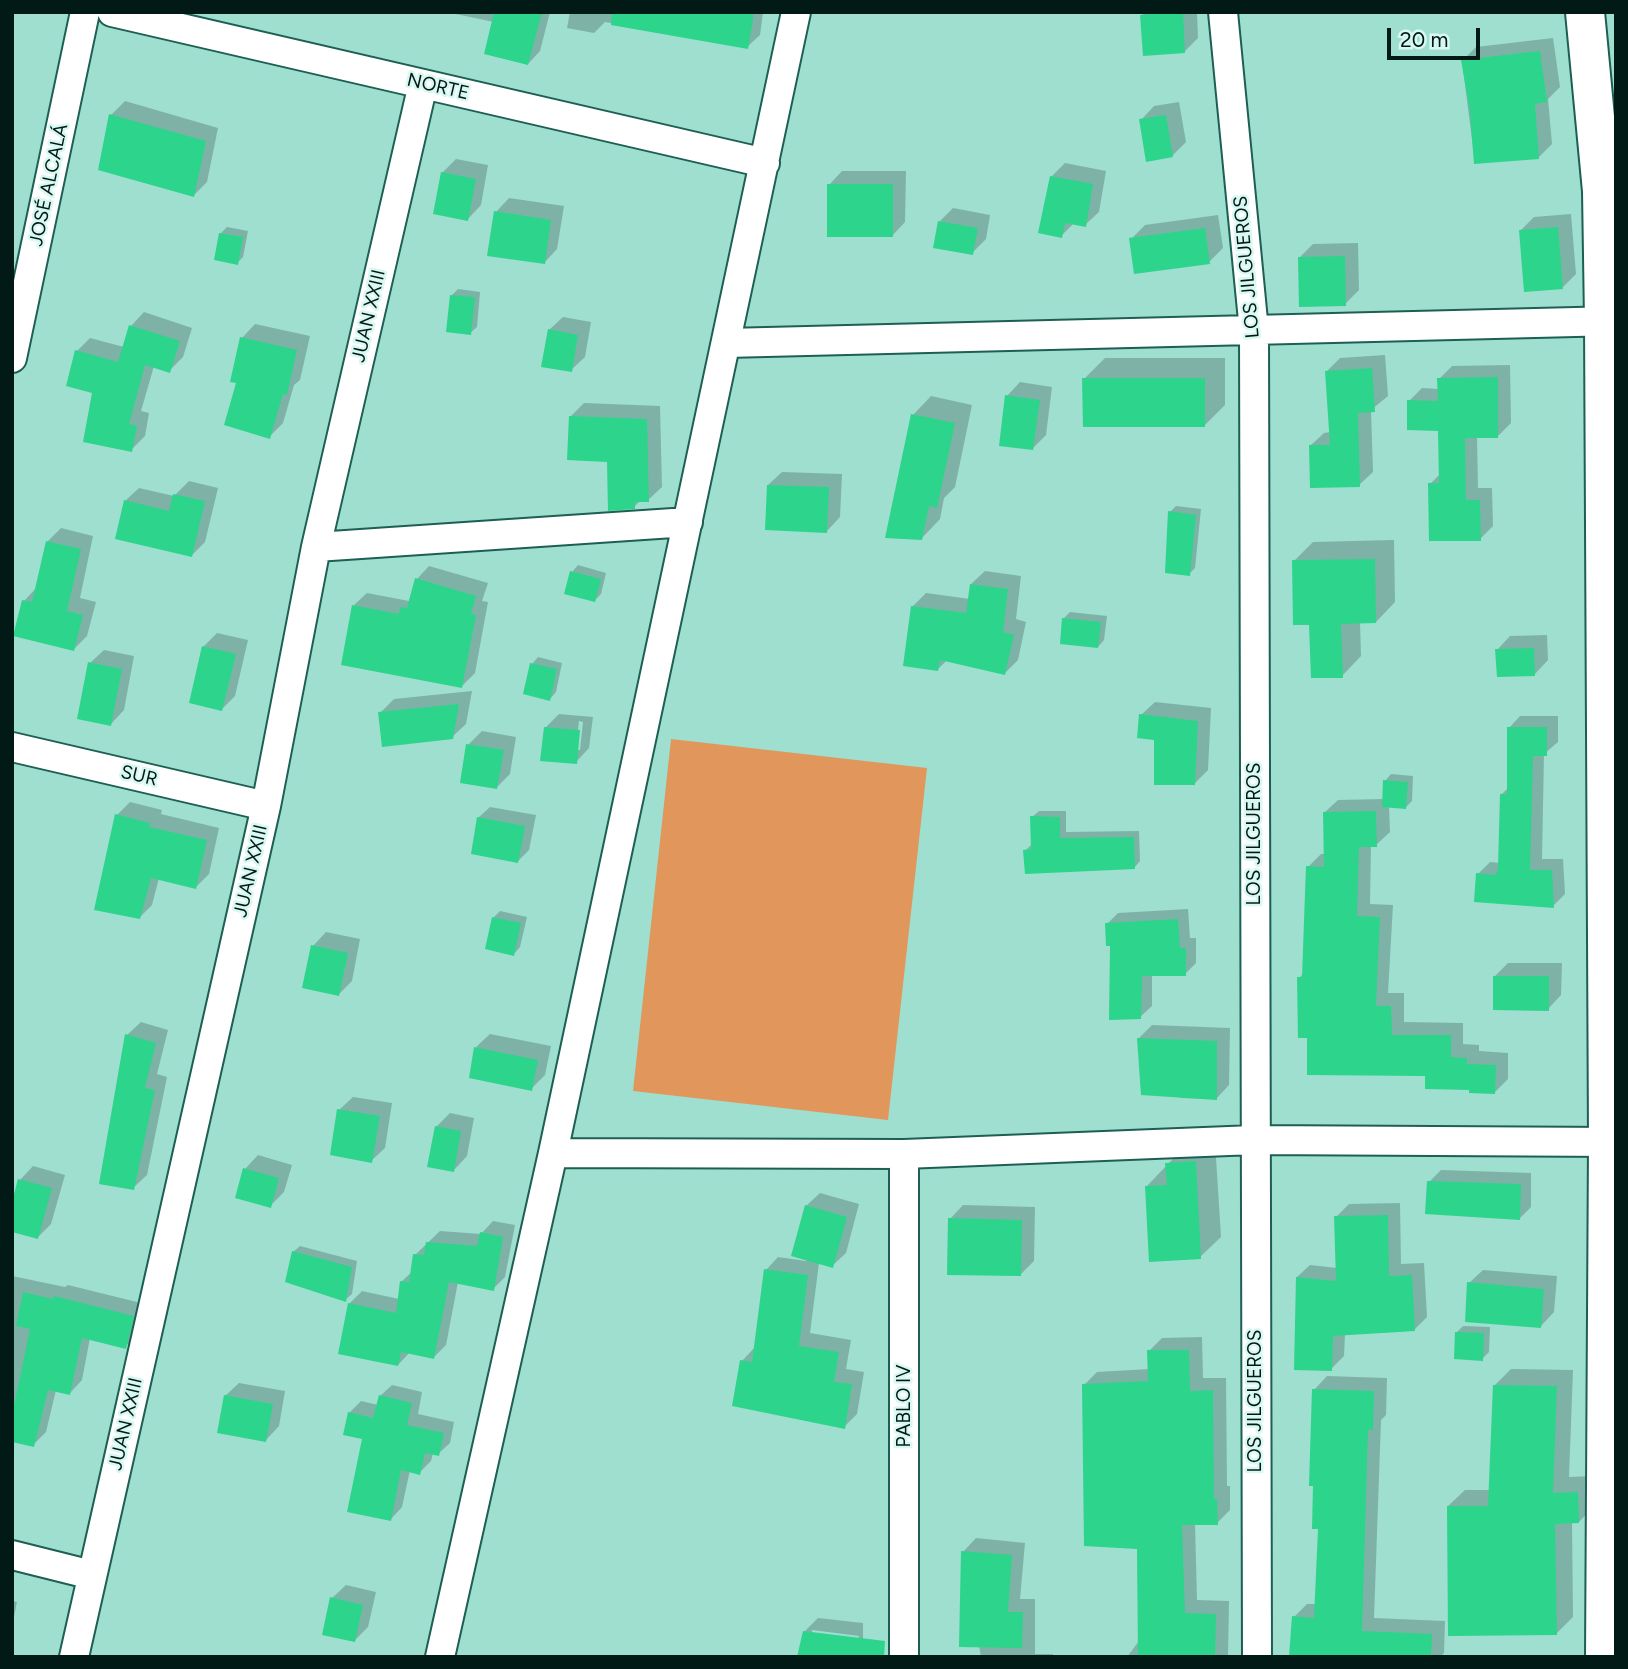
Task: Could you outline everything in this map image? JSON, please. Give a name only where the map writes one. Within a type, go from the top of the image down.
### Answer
[{"type":"street","name":"JOSÉ ALCALÁ","points":[[12,358],[85,12]]},
{"type":"street","name":"NORTE","points":[[112,12],[765,163]]},
{"type":"street","points":[[440,1657],[552,1153],[796,12]]},
{"type":"street","name":"LOS JILGUEROS","points":[[1223,12],[1254,331],[1257,1657]]},
{"type":"street","points":[[1585,12],[1602,191],[1610,320],[1612,1142],[1605,1657]]},
{"type":"street","name":"JUAN XXIII","points":[[75,1657],[266,806],[316,547],[423,84]]},
{"type":"street","points":[[726,343],[1610,320]]},
{"type":"street","points":[[316,547],[688,522]]},
{"type":"street","name":"SUR","points":[[12,747],[266,806]]},
{"type":"street","points":[[552,1153],[904,1154],[1254,1140],[1612,1142]]},
{"type":"street","name":"PABLO IV","points":[[904,1154],[904,1657]]},
{"type":"street","points":[[12,1555],[92,1575]]},
{"type":"shaded area","points":[[671,739],[927,768],[888,1120],[633,1091]]},
{"type":"building","points":[[494,12],[542,12],[528,65],[484,54]]},
{"type":"building","points":[[612,12],[753,12],[753,19],[748,49],[611,25]]},
{"type":"building","points":[[1183,12],[1185,53],[1143,56],[1140,15]]},
{"type":"building","points":[[1540,51],[1547,102],[1535,104],[1539,159],[1474,164],[1470,112],[1461,60]]},
{"type":"building","points":[[109,114],[206,141],[194,197],[98,170]]},
{"type":"building","points":[[1166,115],[1173,157],[1146,162],[1139,119]]},
{"type":"building","points":[[441,172],[476,179],[468,221],[433,214]]},
{"type":"building","points":[[1050,176],[1093,184],[1086,227],[1065,223],[1062,238],[1038,233]]},
{"type":"building","points":[[827,184],[893,184],[893,237],[827,237]]},
{"type":"building","points":[[494,211],[551,220],[545,264],[487,256]]},
{"type":"building","points":[[938,221],[978,228],[973,255],[933,248]]},
{"type":"building","points":[[1558,227],[1563,289],[1524,292],[1519,230]]},
{"type":"building","points":[[1205,228],[1210,264],[1134,274],[1129,238]]},
{"type":"building","points":[[219,233],[243,237],[238,265],[214,260]]},
{"type":"building","points":[[1345,256],[1346,306],[1299,307],[1298,257]]},
{"type":"building","points":[[450,295],[475,297],[471,335],[446,332]]},
{"type":"building","points":[[129,325],[180,341],[170,373],[145,365],[129,424],[137,426],[132,452],[83,442],[92,393],[66,386],[75,350],[118,362]]},
{"type":"building","points":[[548,329],[578,335],[572,372],[541,367]]},
{"type":"building","points":[[240,337],[297,350],[287,395],[283,394],[270,439],[224,425],[236,383],[230,382]]},
{"type":"building","points":[[1372,368],[1375,412],[1358,413],[1360,487],[1310,488],[1309,445],[1330,445],[1325,371]]},
{"type":"building","points":[[1498,377],[1498,438],[1465,438],[1466,500],[1480,500],[1481,541],[1429,541],[1428,483],[1439,483],[1438,431],[1407,430],[1407,400],[1438,401],[1437,378]]},
{"type":"building","points":[[1082,378],[1205,378],[1205,427],[1083,427]]},
{"type":"building","points":[[1005,395],[1040,400],[1033,450],[999,446]]},
{"type":"building","points":[[911,414],[955,423],[937,508],[929,506],[922,540],[885,538]]},
{"type":"building","points":[[569,416],[647,419],[649,502],[635,502],[635,509],[608,511],[607,462],[567,460]]},
{"type":"building","points":[[767,485],[829,487],[827,533],[765,530]]},
{"type":"building","points":[[173,494],[205,501],[192,557],[115,539],[124,500],[169,511]]},
{"type":"building","points":[[1168,511],[1196,515],[1190,576],[1165,573]]},
{"type":"building","points":[[46,541],[81,549],[67,611],[83,615],[74,651],[13,636],[22,600],[32,602]]},
{"type":"building","points":[[1375,559],[1376,623],[1341,624],[1343,678],[1311,678],[1309,625],[1293,625],[1292,560]]},
{"type":"building","points":[[570,571],[601,579],[595,602],[564,594]]},
{"type":"building","points":[[415,578],[476,596],[471,614],[476,615],[462,688],[341,665],[352,605],[399,614],[400,607],[407,608]]},
{"type":"building","points":[[970,584],[1008,589],[1003,632],[1014,635],[1005,675],[940,660],[938,671],[903,666],[911,606],[966,613]]},
{"type":"building","points":[[1062,618],[1101,622],[1098,648],[1060,644]]},
{"type":"building","points":[[202,646],[236,654],[222,711],[189,703]]},
{"type":"building","points":[[1534,648],[1535,676],[1497,677],[1495,649]]},
{"type":"building","points":[[88,662],[122,669],[111,726],[77,719]]},
{"type":"building","points":[[530,663],[557,669],[550,701],[523,694]]},
{"type":"building","points":[[459,704],[453,739],[382,747],[378,712]]},
{"type":"building","points":[[1139,714],[1198,721],[1195,785],[1154,785],[1154,740],[1137,738]]},
{"type":"building","points":[[544,727],[580,730],[577,764],[540,761]]},
{"type":"building","points":[[1507,727],[1547,727],[1547,756],[1533,756],[1530,870],[1552,870],[1554,908],[1474,902],[1476,873],[1496,875],[1498,868],[1500,794],[1507,794]]},
{"type":"building","points":[[466,744],[504,750],[497,789],[460,783]]},
{"type":"building","points":[[1383,780],[1408,782],[1406,809],[1382,807]]},
{"type":"building","points":[[1376,811],[1377,847],[1359,847],[1357,916],[1380,917],[1376,1006],[1391,1006],[1392,1035],[1451,1035],[1451,1057],[1467,1058],[1467,1064],[1496,1065],[1495,1094],[1469,1093],[1469,1090],[1425,1089],[1425,1076],[1307,1075],[1307,1038],[1298,1038],[1297,977],[1302,977],[1306,866],[1324,867],[1323,812]]},
{"type":"building","points":[[115,814],[150,823],[149,827],[207,840],[196,889],[151,878],[140,919],[94,910]]},
{"type":"building","points":[[1030,816],[1060,817],[1060,838],[1134,837],[1135,869],[1025,874],[1023,850],[1031,849]]},
{"type":"building","points":[[477,817],[525,826],[518,863],[471,854]]},
{"type":"building","points":[[492,917],[521,923],[514,956],[485,949]]},
{"type":"building","points":[[1178,919],[1180,948],[1186,948],[1186,976],[1142,976],[1141,1019],[1109,1020],[1110,946],[1106,946],[1105,923]]},
{"type":"building","points":[[311,945],[348,953],[339,996],[302,988]]},
{"type":"building","points":[[1493,976],[1549,976],[1549,1011],[1493,1010]]},
{"type":"building","points":[[125,1034],[156,1043],[145,1088],[155,1090],[134,1190],[99,1184]]},
{"type":"building","points":[[1137,1038],[1217,1041],[1217,1100],[1141,1095]]},
{"type":"building","points":[[474,1047],[538,1060],[532,1091],[469,1078]]},
{"type":"building","points":[[337,1109],[380,1116],[372,1163],[330,1155]]},
{"type":"building","points":[[435,1126],[461,1131],[454,1172],[427,1167]]},
{"type":"building","points":[[1196,1161],[1201,1259],[1149,1262],[1145,1186],[1167,1185],[1165,1163]]},
{"type":"building","points":[[243,1168],[279,1178],[271,1208],[235,1198]]},
{"type":"building","points":[[18,1179],[52,1188],[38,1239],[12,1232],[12,1202]]},
{"type":"building","points":[[1427,1181],[1521,1184],[1520,1220],[1425,1214]]},
{"type":"building","points":[[805,1205],[847,1217],[833,1268],[791,1256]]},
{"type":"building","points":[[1388,1215],[1389,1276],[1412,1275],[1415,1331],[1333,1336],[1332,1371],[1294,1370],[1296,1277],[1336,1281],[1334,1216]]},
{"type":"building","points":[[948,1218],[1022,1220],[1021,1276],[947,1275]]},
{"type":"building","points":[[480,1232],[503,1237],[494,1291],[449,1282],[434,1359],[401,1352],[398,1366],[338,1354],[348,1303],[396,1313],[400,1281],[409,1282],[413,1254],[424,1255],[426,1242],[477,1246]]},
{"type":"building","points":[[292,1251],[352,1267],[346,1302],[285,1282]]},
{"type":"building","points":[[764,1269],[808,1275],[799,1346],[839,1352],[834,1382],[852,1384],[845,1429],[732,1406],[740,1360],[752,1362]]},
{"type":"building","points":[[1467,1282],[1544,1289],[1541,1328],[1465,1322]]},
{"type":"building","points":[[23,1292],[53,1299],[54,1296],[134,1316],[126,1349],[82,1338],[70,1395],[48,1390],[34,1447],[12,1442],[12,1415],[30,1329],[16,1326]]},
{"type":"building","points":[[1455,1332],[1484,1333],[1483,1361],[1454,1359]]},
{"type":"building","points":[[1147,1350],[1189,1350],[1190,1391],[1213,1390],[1214,1499],[1217,1499],[1218,1525],[1182,1525],[1185,1613],[1216,1614],[1215,1657],[1138,1657],[1137,1549],[1084,1546],[1082,1384],[1148,1381]]},
{"type":"building","points":[[1493,1385],[1557,1386],[1553,1493],[1578,1492],[1579,1523],[1555,1524],[1557,1635],[1448,1636],[1447,1506],[1488,1506]]},
{"type":"building","points":[[1312,1389],[1374,1391],[1373,1430],[1368,1430],[1362,1631],[1432,1634],[1431,1657],[1289,1657],[1292,1616],[1314,1618],[1318,1529],[1312,1529],[1313,1486],[1309,1486]]},
{"type":"building","points":[[224,1395],[273,1404],[266,1442],[217,1433]]},
{"type":"building","points":[[379,1395],[412,1403],[407,1425],[444,1433],[439,1456],[425,1453],[420,1475],[401,1470],[391,1521],[347,1512],[362,1439],[343,1435],[348,1412],[373,1418]]},
{"type":"building","points":[[961,1551],[1012,1555],[1008,1612],[1023,1612],[1022,1648],[959,1647]]},
{"type":"building","points":[[330,1597],[363,1605],[355,1642],[322,1635]]},
{"type":"building","points":[[803,1631],[885,1641],[884,1657],[797,1657]]}]
